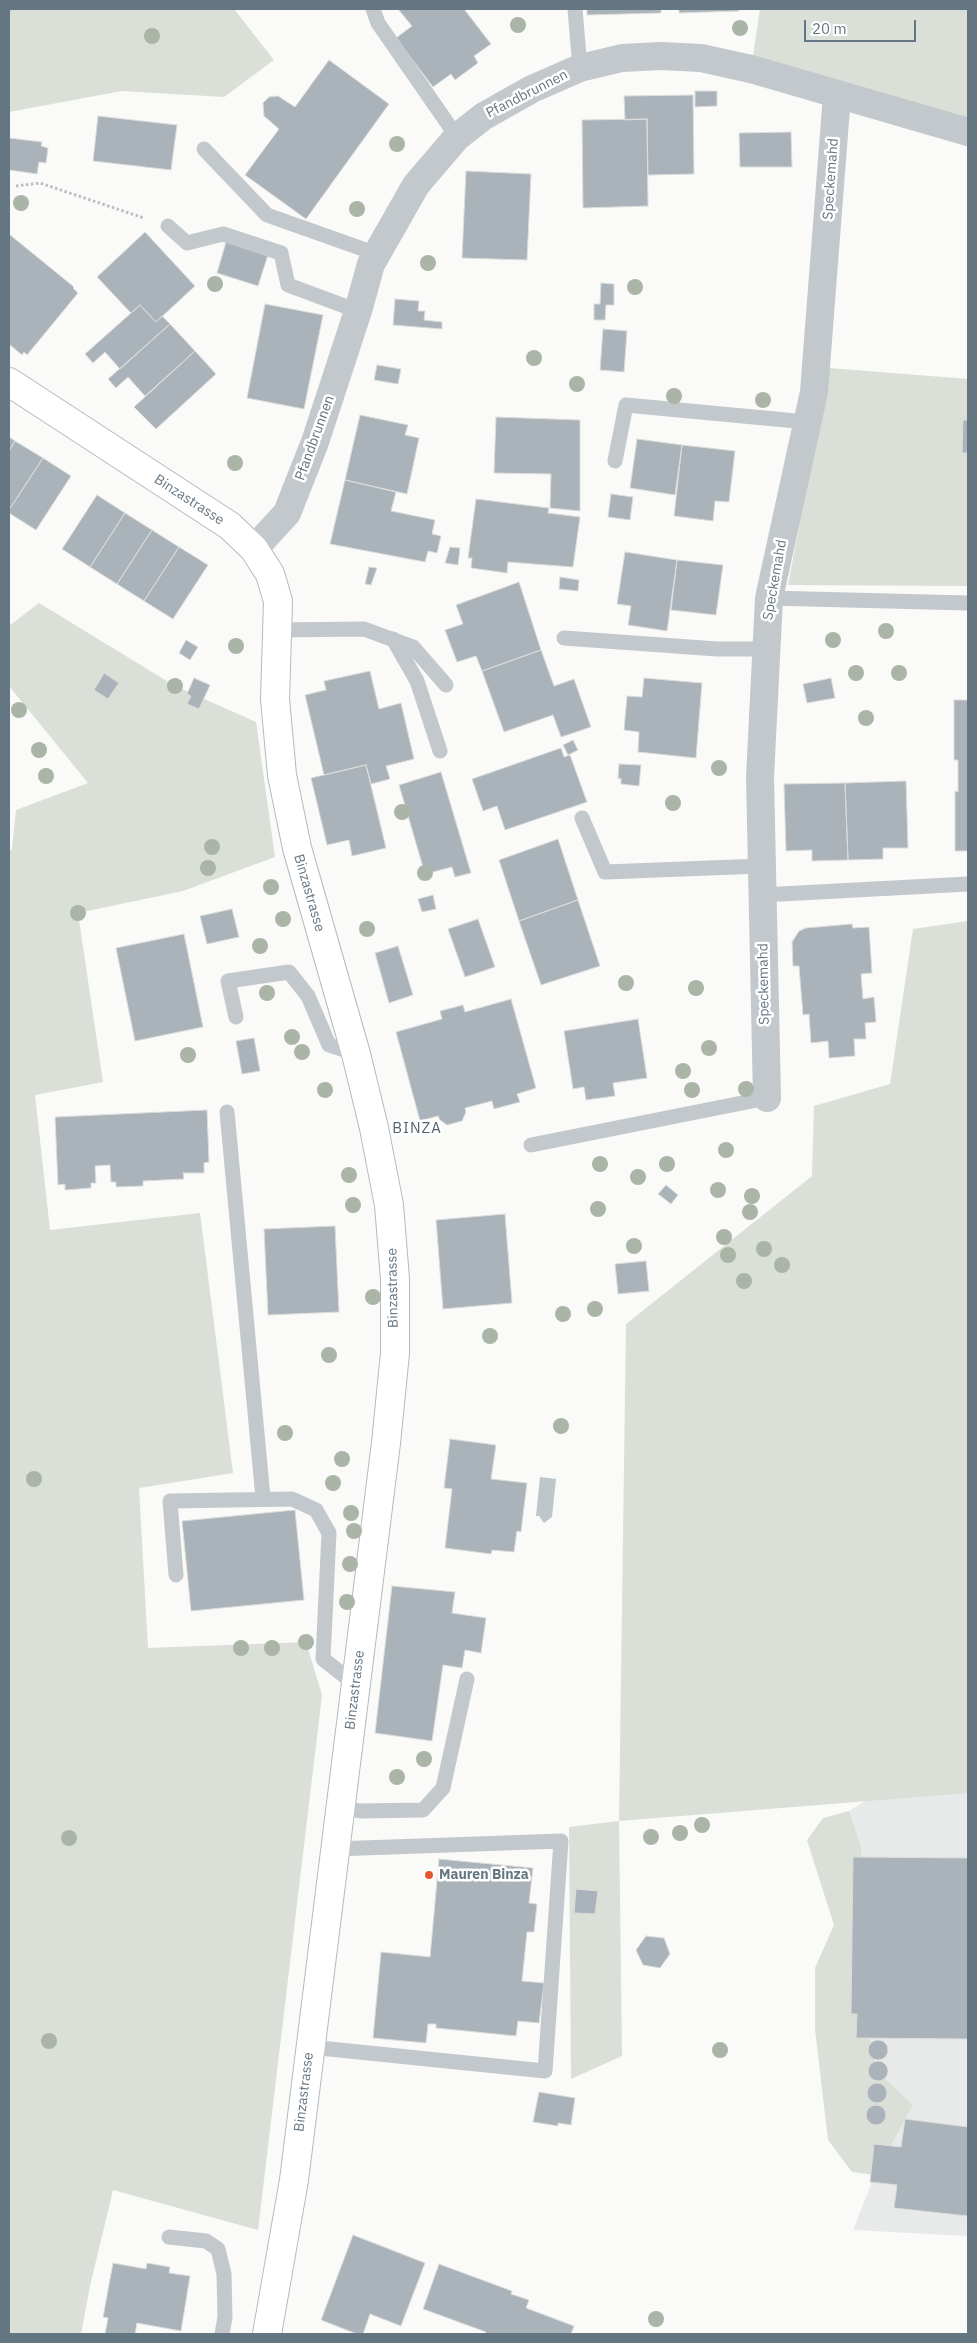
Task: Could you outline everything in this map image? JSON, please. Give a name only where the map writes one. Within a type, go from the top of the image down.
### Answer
[{"type":"street","name":"Pfandbrunnen","points":[[254,548],[287,514],[315,442],[358,311],[371,264],[416,185],[457,137],[484,116],[532,89],[580,68],[622,58],[661,56],[701,58],[751,69],[837,96],[968,132]]},
{"type":"street","name":"Speckemahd","points":[[767,1098],[760,777],[769,598],[814,392],[837,96]]},
{"type":"street","name":"Binzastrasse","points":[[9,382],[230,526],[254,548],[270,574],[278,601],[275,699],[282,775],[297,848],[356,1054],[374,1128],[388,1205],[394,1279],[394,1353],[384,1461],[294,2180],[267,2334]]},
{"type":"lane","points":[[372,9],[378,22],[457,137]]},
{"type":"lane","points":[[575,9],[580,68]]},
{"type":"lane","points":[[204,149],[267,215],[377,254]]},
{"type":"lane","points":[[168,226],[187,242],[223,234],[281,253],[288,285],[358,311]]},
{"type":"lane","points":[[615,461],[626,405],[807,422]]},
{"type":"lane","points":[[769,598],[968,603]]},
{"type":"lane","points":[[277,630],[364,629],[413,647],[446,685]]},
{"type":"lane","points":[[564,638],[717,649],[766,649]]},
{"type":"lane","points":[[393,639],[417,681],[440,751]]},
{"type":"lane","points":[[582,818],[605,872],[761,866]]},
{"type":"lane","points":[[762,895],[968,884]]},
{"type":"lane","points":[[236,1016],[228,981],[289,972],[308,996],[329,1045],[356,1054]]},
{"type":"lane","points":[[531,1145],[767,1098]]},
{"type":"lane","points":[[227,1112],[262,1498]]},
{"type":"lane","points":[[176,1575],[170,1501],[292,1499],[316,1510],[329,1533],[323,1659],[356,1685]]},
{"type":"lane","points":[[340,1808],[360,1810],[423,1810],[443,1788],[467,1678]]},
{"type":"lane","points":[[310,2047],[545,2070],[561,1841],[334,1849]]},
{"type":"lane","points":[[169,2237],[206,2241],[218,2249],[224,2274],[225,2317],[222,2334]]},
{"type":"path","points":[[16,186],[40,183],[168,226]]},
{"type":"shaded area","points":[[9,9],[234,9],[274,60],[224,97],[122,91],[9,112]]},
{"type":"shaded area","points":[[760,9],[968,9],[968,118],[841,82],[751,69]]},
{"type":"shaded area","points":[[829,368],[968,379],[968,586],[788,585]]},
{"type":"shaded area","points":[[39,603],[175,686],[256,722],[275,857],[183,891],[78,913],[103,1082],[35,1095],[50,1230],[200,1213],[233,1473],[139,1488],[148,1648],[306,1642],[322,1695],[258,2230],[113,2190],[90,2286],[81,2334],[9,2334],[9,852],[12,849],[16,810],[88,783],[9,686],[9,626]]},
{"type":"shaded area","points":[[968,921],[968,1793],[619,1821],[626,1324],[812,1176],[814,1106],[890,1084],[913,929]]},
{"type":"shaded area","points":[[540,1477],[556,1479],[552,1517],[544,1523],[539,1516],[536,1516]]},
{"type":"shaded area","points":[[968,1791],[968,2236],[853,2230],[875,2175],[913,2105],[877,2071],[862,2002],[861,1846],[849,1811],[865,1801]]},
{"type":"shaded area","points":[[849,1811],[861,1846],[862,2002],[877,2071],[913,2105],[875,2175],[852,2172],[828,2140],[815,2029],[815,1968],[834,1925],[807,1840],[823,1818]]},
{"type":"shaded area","points":[[619,1821],[622,2056],[571,2079],[569,1827]]},
{"type":"building","points":[[398,9],[464,9],[491,44],[474,56],[478,63],[455,80],[451,74],[433,87],[396,38],[412,26]]},
{"type":"building","points":[[587,9],[661,9],[661,13],[587,15]]},
{"type":"building","points":[[679,9],[739,9],[739,11],[679,13]]},
{"type":"building","points":[[329,60],[389,104],[306,219],[245,175],[279,129],[264,116],[263,103],[269,97],[278,96],[295,107]]},
{"type":"building","points":[[695,91],[717,91],[717,106],[695,107]]},
{"type":"building","points":[[693,95],[694,174],[648,175],[647,119],[625,120],[624,96]]},
{"type":"building","points":[[98,116],[177,125],[171,170],[93,161]]},
{"type":"building","points":[[647,119],[648,206],[583,208],[582,120]]},
{"type":"building","points":[[791,132],[792,167],[740,167],[739,133]]},
{"type":"building","points":[[9,138],[42,142],[41,146],[48,148],[46,163],[39,162],[37,174],[9,170]]},
{"type":"building","points":[[466,171],[531,174],[527,260],[462,258]]},
{"type":"building","points":[[145,232],[195,286],[156,322],[140,305],[131,313],[97,277]]},
{"type":"building","points":[[9,234],[74,287],[78,293],[27,355],[24,352],[22,355],[9,344]]},
{"type":"building","points":[[226,242],[268,255],[258,286],[217,273]]},
{"type":"building","points":[[601,283],[614,284],[614,305],[606,305],[605,320],[594,320],[594,304],[600,304]]},
{"type":"building","points":[[395,299],[419,301],[418,311],[425,311],[424,320],[442,322],[442,329],[393,325]]},
{"type":"building","points":[[265,304],[323,315],[304,409],[247,398]]},
{"type":"building","points":[[140,305],[156,322],[162,316],[170,324],[120,369],[105,352],[93,363],[85,354]]},
{"type":"building","points":[[170,324],[195,351],[145,396],[128,377],[116,388],[108,379]]},
{"type":"building","points":[[603,329],[627,331],[624,372],[600,370]]},
{"type":"building","points":[[195,351],[216,374],[156,429],[134,407]]},
{"type":"building","points":[[377,365],[401,369],[398,384],[374,380]]},
{"type":"building","points":[[360,415],[408,425],[405,435],[419,438],[407,494],[345,480]]},
{"type":"building","points":[[496,417],[580,420],[580,511],[550,508],[551,474],[494,473]]},
{"type":"building","points":[[963,420],[968,420],[968,453],[962,453]]},
{"type":"building","points":[[9,437],[15,441],[9,451]]},
{"type":"building","points":[[637,439],[682,445],[675,495],[630,488]]},
{"type":"building","points":[[15,441],[43,458],[9,510],[9,451]]},
{"type":"building","points":[[682,445],[735,451],[729,502],[715,501],[713,521],[674,516]]},
{"type":"building","points":[[43,458],[71,476],[36,530],[9,513],[9,510]]},
{"type":"building","points":[[345,480],[396,492],[391,511],[435,520],[432,534],[441,536],[437,553],[428,551],[425,562],[330,544]]},
{"type":"building","points":[[611,494],[633,497],[630,520],[608,517]]},
{"type":"building","points":[[97,495],[125,513],[90,567],[62,549]]},
{"type":"building","points":[[476,499],[549,508],[548,513],[580,517],[573,567],[508,562],[507,573],[471,568],[472,558],[468,558]]},
{"type":"building","points":[[125,513],[152,530],[117,584],[90,567]]},
{"type":"building","points":[[152,530],[179,547],[144,601],[117,584]]},
{"type":"building","points":[[179,547],[208,565],[173,619],[144,601]]},
{"type":"building","points":[[450,547],[460,548],[458,565],[445,563]]},
{"type":"building","points":[[625,552],[677,560],[667,631],[628,625],[631,606],[617,604]]},
{"type":"building","points":[[677,560],[723,565],[716,615],[671,610]]},
{"type":"building","points":[[369,567],[377,568],[371,585],[365,584]]},
{"type":"building","points":[[560,577],[579,580],[578,591],[559,589]]},
{"type":"building","points":[[519,582],[541,650],[482,671],[476,656],[457,662],[445,630],[463,624],[456,605]]},
{"type":"building","points":[[186,640],[198,647],[190,660],[179,653]]},
{"type":"building","points":[[541,650],[554,686],[574,679],[591,727],[561,737],[553,715],[504,732],[482,671]]},
{"type":"building","points":[[370,671],[379,709],[401,703],[414,759],[386,766],[390,779],[371,784],[366,765],[324,775],[305,695],[326,690],[324,681]]},
{"type":"building","points":[[104,673],[119,683],[108,699],[94,690]]},
{"type":"building","points":[[194,678],[210,685],[199,709],[187,704],[191,696],[187,694]]},
{"type":"building","points":[[644,678],[702,683],[696,758],[638,752],[639,732],[624,730],[627,696],[642,697]]},
{"type":"building","points":[[831,678],[835,698],[807,703],[803,684]]},
{"type":"building","points":[[954,700],[968,700],[968,851],[955,851],[955,791],[958,792],[958,760],[954,760]]},
{"type":"building","points":[[573,740],[578,750],[568,755],[563,745]]},
{"type":"building","points":[[561,748],[564,757],[570,755],[587,802],[505,830],[497,806],[483,811],[472,779]]},
{"type":"building","points":[[619,764],[641,765],[639,786],[621,784],[621,778],[618,779]]},
{"type":"building","points":[[366,765],[386,848],[352,856],[349,840],[327,845],[311,778]]},
{"type":"building","points":[[441,772],[471,873],[455,877],[452,867],[425,874],[399,785]]},
{"type":"building","points":[[906,781],[908,848],[883,848],[883,859],[848,860],[845,783]]},
{"type":"building","points":[[845,783],[848,860],[812,861],[812,850],[786,851],[784,784]]},
{"type":"building","points":[[558,839],[578,900],[519,921],[499,860]]},
{"type":"building","points":[[433,895],[436,909],[422,912],[418,899]]},
{"type":"building","points":[[578,900],[600,966],[541,985],[519,921]]},
{"type":"building","points":[[232,909],[239,937],[207,944],[200,916]]},
{"type":"building","points":[[478,919],[495,967],[465,977],[448,929]]},
{"type":"building","points":[[852,924],[853,928],[869,927],[872,973],[861,974],[863,999],[874,997],[876,1022],[865,1023],[866,1039],[854,1039],[855,1056],[829,1058],[828,1041],[811,1043],[809,1014],[803,1015],[799,966],[793,966],[792,942],[799,931],[806,928]]},
{"type":"building","points":[[184,934],[203,1027],[135,1041],[116,948]]},
{"type":"building","points":[[398,946],[413,995],[389,1003],[375,953]]},
{"type":"building","points":[[511,999],[536,1088],[517,1094],[520,1102],[494,1109],[492,1101],[465,1108],[466,1112],[462,1121],[447,1125],[438,1116],[420,1121],[396,1032],[442,1019],[440,1011],[463,1005],[465,1012]]},
{"type":"building","points":[[638,1019],[647,1078],[613,1083],[615,1096],[586,1100],[584,1087],[573,1089],[564,1031]]},
{"type":"building","points":[[254,1038],[260,1071],[242,1074],[236,1041]]},
{"type":"building","points":[[207,1110],[209,1162],[204,1163],[204,1173],[183,1173],[184,1179],[143,1181],[143,1186],[116,1187],[116,1182],[111,1182],[110,1165],[95,1166],[96,1183],[91,1183],[91,1188],[65,1190],[65,1184],[58,1185],[55,1117]]},
{"type":"building","points":[[666,1185],[678,1195],[671,1204],[658,1194]]},
{"type":"building","points":[[505,1214],[512,1303],[443,1309],[436,1220]]},
{"type":"building","points":[[335,1226],[339,1312],[268,1315],[264,1229]]},
{"type":"building","points":[[646,1261],[649,1291],[618,1294],[615,1264]]},
{"type":"building","points":[[450,1439],[496,1445],[491,1479],[527,1483],[521,1532],[517,1531],[514,1552],[492,1550],[491,1554],[445,1548],[452,1489],[444,1488]]},
{"type":"building","points":[[295,1510],[304,1600],[191,1611],[182,1521]]},
{"type":"building","points":[[392,1586],[455,1592],[452,1613],[486,1618],[481,1653],[465,1650],[462,1668],[443,1665],[432,1741],[375,1733]]},
{"type":"building","points":[[853,1857],[968,1858],[968,2039],[856,2038],[857,2014],[851,2014]]},
{"type":"building","points":[[439,1859],[533,1868],[529,1903],[537,1904],[534,1932],[527,1932],[522,1981],[544,1983],[539,2023],[518,2021],[516,2036],[436,2028],[436,2024],[428,2024],[426,2043],[373,2038],[381,1952],[430,1957]]},
{"type":"building","points":[[576,1889],[598,1891],[595,1914],[574,1913]]},
{"type":"building","points":[[646,1936],[664,1938],[670,1954],[660,1968],[643,1965],[636,1950]]},
{"type":"building","points":[[878,2040],[885,2043],[888,2050],[885,2057],[878,2060],[871,2057],[868,2050],[871,2043]]},
{"type":"building","points":[[878,2061],[885,2064],[888,2071],[885,2078],[878,2081],[871,2078],[868,2071],[871,2064]]},
{"type":"building","points":[[877,2083],[884,2086],[887,2093],[884,2100],[877,2103],[870,2100],[867,2093],[870,2086]]},
{"type":"building","points":[[539,2092],[575,2098],[571,2125],[558,2123],[558,2126],[533,2122]]},
{"type":"building","points":[[876,2105],[883,2108],[886,2115],[883,2122],[876,2125],[869,2122],[866,2115],[869,2108]]},
{"type":"building","points":[[905,2119],[968,2127],[968,2216],[894,2208],[897,2185],[870,2182],[874,2144],[901,2147]]},
{"type":"building","points":[[353,2235],[425,2263],[401,2326],[370,2314],[363,2334],[357,2334],[321,2320]]},
{"type":"building","points":[[113,2263],[146,2269],[147,2263],[170,2267],[169,2273],[190,2276],[181,2331],[137,2323],[135,2334],[105,2334],[108,2318],[103,2317]]},
{"type":"building","points":[[439,2264],[512,2291],[511,2294],[529,2300],[526,2308],[574,2326],[571,2334],[485,2334],[486,2332],[423,2309]]},
{"type":"place","name":"Mauren Binza","points":[[429,1875]]},
{"type":"district","name":"BINZA","points":[[417,1129]]}]
